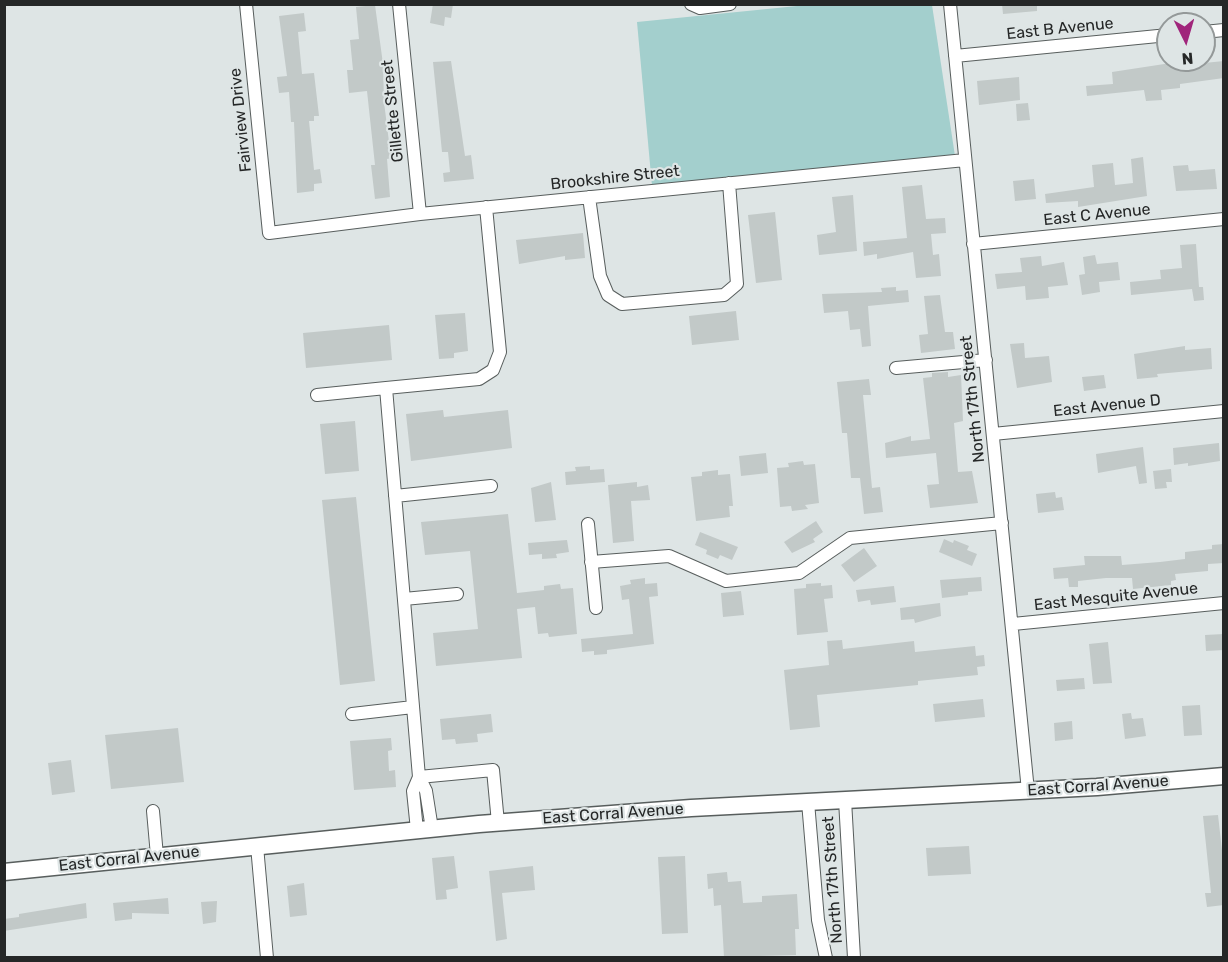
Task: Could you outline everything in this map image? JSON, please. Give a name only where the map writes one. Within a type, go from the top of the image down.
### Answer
[{"type":"main road","name":"East Corral Avenue","points":[[4,872],[498,823],[1224,776]]},
{"type":"street","name":"Fairview Drive","points":[[246,4],[269,232]]},
{"type":"street","name":"Gillette Street","points":[[399,4],[420,214]]},
{"type":"street","points":[[691,4],[700,8],[730,4]]},
{"type":"street","name":"North 17th Street","points":[[950,4],[1028,790]]},
{"type":"street","name":"East B Avenue","points":[[955,56],[1156,36]]},
{"type":"street","name":"Brookshire Street","points":[[269,232],[486,207],[965,160]]},
{"type":"street","points":[[589,197],[600,276],[608,295],[622,304],[724,295],[737,284],[729,183]]},
{"type":"street","points":[[317,395],[479,379],[493,370],[500,352],[486,207]]},
{"type":"street","name":"East C Avenue","points":[[973,244],[1224,219]]},
{"type":"street","points":[[896,368],[986,360]]},
{"type":"street","points":[[386,388],[419,777],[413,791],[425,830]]},
{"type":"street","name":"East Avenue D","points":[[993,434],[1224,411]]},
{"type":"street","points":[[395,496],[491,486]]},
{"type":"street","points":[[591,562],[669,556],[726,581],[799,573],[850,538],[1002,523]]},
{"type":"street","points":[[588,524],[596,608]]},
{"type":"street","points":[[404,599],[457,594]]},
{"type":"street","name":"East Mesquite Avenue","points":[[1013,624],[1224,603]]},
{"type":"street","points":[[352,714],[413,707]]},
{"type":"street","points":[[419,777],[493,770],[498,823]]},
{"type":"street","name":"North 17th Street","points":[[844,800],[854,957]]},
{"type":"street","name":"North 17th Street","points":[[808,802],[818,920],[826,957]]},
{"type":"street","points":[[153,811],[157,856]]},
{"type":"street","points":[[257,846],[267,957]]},
{"type":"shaded area","points":[[807,5],[932,5],[955,156],[652,186],[637,22]]},
{"type":"building","points":[[433,4],[453,4],[451,18],[445,17],[444,26],[430,23]]},
{"type":"building","points":[[1002,4],[1037,4],[1037,11],[1003,14]]},
{"type":"building","points":[[375,5],[383,64],[384,102],[391,158],[387,159],[390,197],[375,199],[371,165],[375,165],[367,91],[349,93],[347,70],[353,70],[350,40],[359,39],[356,7]]},
{"type":"building","points":[[304,13],[306,31],[298,32],[302,74],[314,73],[319,116],[314,116],[314,121],[309,121],[314,170],[320,169],[322,183],[314,184],[314,191],[297,193],[294,122],[291,122],[289,92],[279,93],[277,77],[287,76],[279,16]]},
{"type":"building","points":[[451,61],[465,156],[471,155],[474,179],[444,182],[443,173],[450,172],[448,152],[442,152],[433,62]]},
{"type":"building","points":[[1224,61],[1224,78],[1180,84],[1180,88],[1161,90],[1162,100],[1146,101],[1144,90],[1087,96],[1086,86],[1113,84],[1112,72],[1156,65],[1156,72],[1216,72],[1216,62]]},
{"type":"building","points":[[1019,77],[1020,100],[979,105],[977,81]]},
{"type":"building","points":[[1028,103],[1030,120],[1017,121],[1016,104]]},
{"type":"building","points":[[1143,157],[1147,196],[1078,207],[1078,201],[1046,203],[1045,194],[1094,187],[1092,165],[1113,163],[1115,185],[1133,183],[1131,159]]},
{"type":"building","points":[[1188,165],[1189,171],[1215,169],[1217,189],[1176,191],[1173,166]]},
{"type":"building","points":[[1034,179],[1036,199],[1015,201],[1013,181]]},
{"type":"building","points":[[922,185],[926,219],[945,218],[946,233],[931,234],[933,255],[939,254],[941,276],[916,278],[913,252],[877,259],[877,254],[864,256],[863,242],[907,238],[902,187]]},
{"type":"building","points":[[853,195],[857,251],[819,255],[817,235],[836,232],[832,197]]},
{"type":"building","points":[[775,212],[782,280],[756,283],[748,215]]},
{"type":"building","points":[[583,233],[585,258],[565,260],[565,256],[519,264],[516,240]]},
{"type":"building","points":[[1196,244],[1199,287],[1203,287],[1204,300],[1194,301],[1192,289],[1131,295],[1130,282],[1161,279],[1160,270],[1182,268],[1180,245]]},
{"type":"building","points":[[1095,255],[1097,264],[1118,262],[1120,280],[1099,282],[1100,292],[1082,295],[1079,275],[1085,274],[1083,257]]},
{"type":"building","points":[[1041,256],[1042,266],[1064,262],[1068,285],[1048,287],[1049,298],[1026,300],[1025,286],[997,289],[995,274],[1022,272],[1020,258]]},
{"type":"building","points":[[896,287],[896,291],[908,290],[909,302],[868,306],[871,346],[862,347],[860,329],[850,330],[848,311],[824,313],[822,294],[882,292],[881,288]]},
{"type":"building","points":[[940,295],[945,332],[953,332],[955,349],[921,353],[919,335],[928,334],[924,296]]},
{"type":"building","points":[[736,311],[739,340],[692,345],[689,316]]},
{"type":"building","points":[[465,313],[468,351],[454,353],[454,358],[439,359],[435,315]]},
{"type":"building","points":[[389,325],[392,360],[306,368],[303,333]]},
{"type":"building","points":[[1024,343],[1025,358],[1049,356],[1052,382],[1017,388],[1010,344]]},
{"type":"building","points":[[1185,346],[1185,350],[1211,348],[1212,369],[1157,374],[1158,377],[1137,379],[1134,354]]},
{"type":"building","points":[[948,372],[948,377],[961,375],[963,421],[954,423],[958,472],[972,471],[978,503],[930,508],[927,485],[939,484],[936,453],[886,458],[885,443],[911,436],[911,441],[930,439],[923,378],[932,377],[932,373]]},
{"type":"building","points":[[1104,375],[1106,388],[1084,391],[1082,377]]},
{"type":"building","points":[[869,379],[871,395],[863,395],[872,488],[880,487],[883,512],[864,514],[860,478],[851,478],[847,433],[842,433],[837,382]]},
{"type":"building","points":[[443,410],[444,417],[508,410],[512,448],[411,461],[406,414]]},
{"type":"building","points":[[355,421],[359,471],[325,474],[320,424]]},
{"type":"building","points":[[1219,443],[1220,461],[1188,466],[1188,463],[1174,465],[1173,448]]},
{"type":"building","points":[[1143,447],[1147,483],[1139,484],[1136,466],[1098,473],[1096,454]]},
{"type":"building","points":[[766,453],[768,473],[741,476],[739,456]]},
{"type":"building","points":[[803,461],[804,465],[815,464],[819,503],[805,505],[808,509],[792,511],[791,506],[780,507],[777,468],[789,467],[788,463]]},
{"type":"building","points":[[590,466],[590,470],[604,469],[605,482],[566,485],[565,472],[576,471],[575,467]]},
{"type":"building","points":[[1171,469],[1172,482],[1166,482],[1167,488],[1155,489],[1153,471]]},
{"type":"building","points":[[718,470],[718,475],[730,474],[733,506],[729,506],[730,517],[696,521],[691,477],[702,476],[702,472]]},
{"type":"building","points":[[551,482],[556,520],[535,522],[531,488]]},
{"type":"building","points":[[637,482],[637,487],[648,485],[650,500],[631,501],[634,541],[613,543],[608,485]]},
{"type":"building","points":[[1055,492],[1056,498],[1062,497],[1064,510],[1038,513],[1036,494]]},
{"type":"building","points":[[356,497],[375,681],[340,685],[322,500]]},
{"type":"building","points":[[508,514],[517,593],[544,590],[544,586],[560,584],[561,589],[573,588],[577,634],[549,637],[548,633],[538,634],[535,607],[517,609],[522,658],[436,666],[433,633],[478,629],[470,551],[425,555],[421,522]]},
{"type":"building","points":[[816,521],[823,532],[813,539],[815,542],[792,553],[784,542]]},
{"type":"building","points":[[700,532],[738,547],[732,560],[720,555],[718,559],[706,554],[707,550],[695,545]]},
{"type":"building","points":[[944,539],[969,546],[967,550],[977,554],[972,566],[939,552]]},
{"type":"building","points":[[567,540],[569,552],[556,554],[557,558],[542,559],[542,554],[529,555],[528,543]]},
{"type":"building","points":[[1224,544],[1224,563],[1208,564],[1208,571],[1175,574],[1176,580],[1171,581],[1171,585],[1133,589],[1132,578],[1106,578],[1078,581],[1078,587],[1069,587],[1068,578],[1054,579],[1053,568],[1085,565],[1084,556],[1121,556],[1122,565],[1160,562],[1185,559],[1185,552],[1212,549],[1212,545]]},
{"type":"building","points":[[864,548],[877,566],[854,582],[841,565]]},
{"type":"building","points":[[981,577],[982,591],[942,598],[940,580]]},
{"type":"building","points":[[645,578],[645,584],[657,583],[658,596],[649,597],[654,644],[607,650],[607,654],[594,655],[594,651],[582,652],[581,639],[633,634],[629,599],[622,600],[620,586],[631,584],[630,580]]},
{"type":"building","points":[[821,583],[821,586],[832,585],[833,598],[824,599],[828,632],[797,635],[794,589],[806,588],[806,584]]},
{"type":"building","points":[[894,586],[896,602],[871,605],[870,600],[858,602],[856,590]]},
{"type":"building","points":[[741,591],[744,615],[723,617],[721,593]]},
{"type":"building","points":[[940,603],[941,616],[915,623],[914,619],[901,620],[900,608]]},
{"type":"building","points":[[1224,634],[1224,650],[1206,651],[1205,635]]},
{"type":"building","points":[[842,640],[843,649],[914,641],[915,652],[975,646],[976,656],[984,655],[985,666],[977,667],[978,675],[918,681],[918,685],[817,695],[820,727],[790,730],[784,670],[829,665],[827,641]]},
{"type":"building","points":[[1108,642],[1112,683],[1093,684],[1089,644]]},
{"type":"building","points":[[1084,678],[1085,689],[1057,691],[1056,680]]},
{"type":"building","points":[[983,699],[985,717],[935,722],[933,704]]},
{"type":"building","points":[[1200,705],[1202,735],[1184,736],[1182,706]]},
{"type":"building","points":[[1131,713],[1132,719],[1143,718],[1146,736],[1125,739],[1122,714]]},
{"type":"building","points":[[491,714],[493,732],[477,734],[478,742],[456,744],[455,739],[442,740],[440,719]]},
{"type":"building","points":[[1072,721],[1073,739],[1055,741],[1054,723]]},
{"type":"building","points":[[178,728],[184,782],[111,789],[105,735]]},
{"type":"building","points":[[391,738],[392,750],[388,751],[389,771],[395,770],[396,787],[354,790],[350,741]]},
{"type":"building","points":[[71,760],[75,792],[52,795],[48,763]]},
{"type":"building","points":[[1218,815],[1224,868],[1224,905],[1207,907],[1205,893],[1211,893],[1203,816]]},
{"type":"building","points":[[969,846],[971,874],[928,876],[926,848]]},
{"type":"building","points":[[454,856],[458,888],[446,890],[447,899],[436,900],[432,858]]},
{"type":"building","points":[[685,856],[688,933],[662,934],[658,857]]},
{"type":"building","points":[[533,866],[535,890],[502,893],[507,939],[496,941],[489,871]]},
{"type":"building","points":[[727,872],[728,882],[741,881],[743,903],[762,902],[762,896],[797,894],[799,929],[795,929],[796,955],[724,957],[721,905],[714,906],[713,888],[708,889],[707,874]]},
{"type":"building","points":[[304,883],[307,915],[290,917],[287,886]]},
{"type":"building","points":[[168,898],[169,914],[132,913],[132,919],[115,921],[113,903]]},
{"type":"building","points":[[217,901],[216,922],[203,924],[201,902]]},
{"type":"building","points":[[86,903],[87,918],[4,931],[4,919],[19,917],[19,914]]}]
